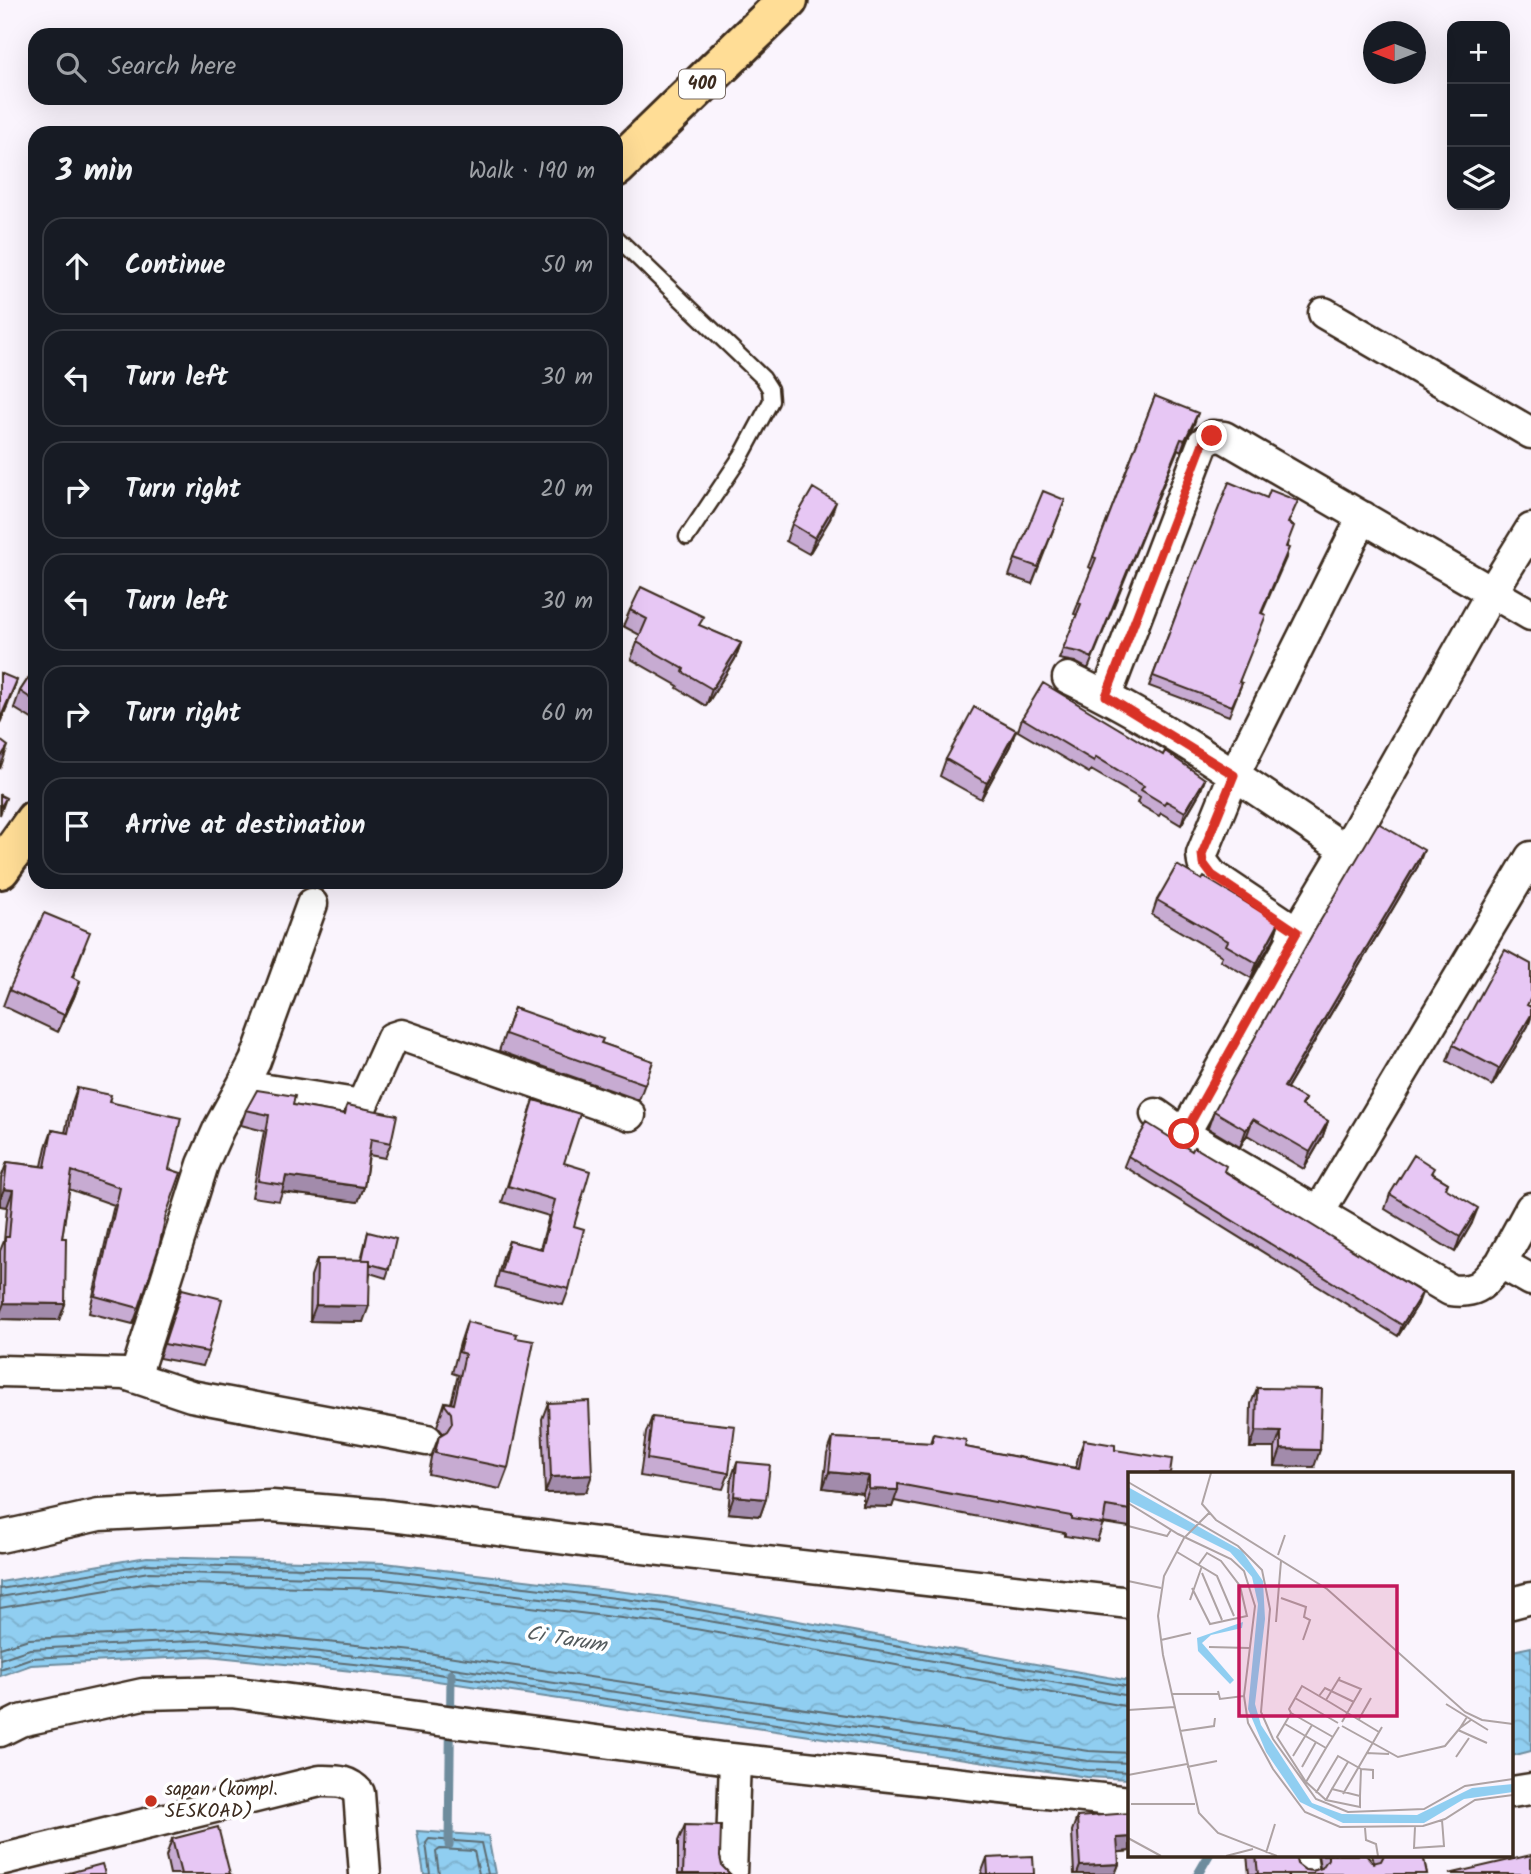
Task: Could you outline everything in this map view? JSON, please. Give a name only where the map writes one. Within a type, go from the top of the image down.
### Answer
[{"type":"main road","name":"400","points":[[623,160],[788,0]]},
{"type":"main road","points":[[0,869],[28,830]]},
{"type":"street","points":[[1324,313],[1531,433]]},
{"type":"street","points":[[1106,696],[1203,443],[1212,436],[1224,437],[1531,615]]},
{"type":"street","points":[[1297,932],[1212,875],[1203,863],[1202,854],[1234,775],[1363,517]]},
{"type":"street","points":[[1184,1134],[1492,592],[1531,529]]},
{"type":"street","points":[[1068,678],[1106,696],[1234,775],[1346,850]]},
{"type":"street","points":[[1318,1213],[1531,858]]},
{"type":"street","points":[[135,1377],[203,1164],[255,1061],[312,904]]},
{"type":"street","points":[[242,1086],[362,1105],[393,1038],[401,1035],[630,1115]]},
{"type":"street","points":[[1156,1114],[1184,1134],[1450,1290],[1478,1289],[1501,1263],[1531,1208]]},
{"type":"street","points":[[1501,1263],[1531,1280]]},
{"type":"street","points":[[0,1371],[107,1373],[135,1377],[191,1396],[427,1440]]},
{"type":"street","points":[[0,1537],[99,1515],[272,1506],[383,1515],[589,1542],[1128,1603]]},
{"type":"street","points":[[1514,1602],[1531,1598]]},
{"type":"street","points":[[0,1731],[20,1721],[143,1694],[231,1692],[735,1760],[1128,1802]]},
{"type":"street","points":[[731,1874],[735,1760]]},
{"type":"street","points":[[0,1860],[307,1784],[341,1780],[352,1785],[359,1793],[365,1874]]},
{"type":"street","points":[[1301,1856],[1304,1874]]},
{"type":"lane","points":[[623,244],[763,378],[770,389],[771,401],[741,455],[687,537]]},
{"type":"water","name":"Ci Tarum","points":[[147,1557],[385,1563],[666,1597],[1128,1681],[1128,1779],[1087,1777],[410,1677],[208,1656],[31,1665],[0,1676],[0,1582]]},
{"type":"water","points":[[1531,1647],[1531,1751],[1514,1755],[1514,1651]]},
{"type":"water","points":[[417,1831],[488,1836],[495,1874],[424,1874]]},
{"type":"building","points":[[1155,396],[1198,413],[1185,440],[1181,439],[1092,658],[1063,649],[1096,558],[1093,557]]},
{"type":"building","points":[[1229,482],[1267,498],[1270,490],[1298,501],[1288,523],[1294,526],[1286,547],[1289,548],[1261,613],[1266,615],[1232,706],[1153,676]]},
{"type":"building","points":[[813,488],[836,502],[815,538],[792,524]]},
{"type":"building","points":[[1043,491],[1065,500],[1038,567],[1015,559]]},
{"type":"building","points":[[641,587],[704,617],[699,625],[741,643],[712,689],[637,642],[647,619],[630,610]]},
{"type":"building","points":[[0,673],[17,680],[0,719]]},
{"type":"building","points":[[28,679],[28,696],[20,691]]},
{"type":"building","points":[[1043,683],[1163,755],[1165,751],[1205,779],[1185,812],[1166,801],[1164,804],[1141,790],[1144,786],[1096,757],[1094,761],[1022,718]]},
{"type":"building","points":[[974,707],[1016,730],[987,783],[946,759]]},
{"type":"building","points":[[0,740],[8,746],[0,758]]},
{"type":"building","points":[[0,795],[6,798],[0,808]]},
{"type":"building","points":[[1378,823],[1424,850],[1284,1087],[1305,1099],[1301,1105],[1328,1121],[1310,1152],[1253,1119],[1246,1130],[1214,1111]]},
{"type":"building","points":[[1177,865],[1202,880],[1204,877],[1279,922],[1257,963],[1226,945],[1228,941],[1157,900]]},
{"type":"building","points":[[44,913],[90,932],[72,977],[80,981],[64,1015],[9,990]]},
{"type":"building","points":[[1505,950],[1531,964],[1531,998],[1527,1005],[1531,1007],[1531,1015],[1499,1069],[1453,1045]]},
{"type":"building","points":[[514,1008],[603,1039],[601,1043],[653,1061],[645,1084],[505,1034]]},
{"type":"building","points":[[77,1088],[111,1095],[109,1102],[181,1118],[169,1169],[181,1173],[139,1308],[95,1296],[120,1188],[72,1171],[62,1238],[66,1238],[65,1304],[4,1303],[5,1237],[9,1237],[13,1190],[4,1189],[7,1162],[45,1167],[52,1130],[68,1133]]},
{"type":"building","points":[[257,1090],[295,1096],[293,1105],[345,1114],[347,1105],[397,1115],[391,1143],[371,1139],[364,1187],[286,1176],[284,1185],[258,1181],[269,1115],[246,1110]]},
{"type":"building","points":[[534,1100],[580,1114],[564,1163],[590,1171],[574,1226],[584,1229],[569,1289],[501,1272],[509,1241],[542,1249],[555,1200],[508,1186]]},
{"type":"building","points":[[1147,1123],[1192,1151],[1194,1147],[1226,1166],[1224,1171],[1422,1293],[1402,1325],[1128,1156]]},
{"type":"building","points":[[1414,1155],[1434,1168],[1431,1173],[1448,1183],[1445,1188],[1478,1208],[1460,1237],[1390,1194]]},
{"type":"building","points":[[368,1232],[396,1239],[389,1269],[370,1264],[370,1260],[362,1260]]},
{"type":"building","points":[[317,1259],[370,1260],[369,1306],[316,1305]]},
{"type":"building","points":[[182,1289],[222,1299],[208,1352],[164,1344]]},
{"type":"building","points":[[467,1322],[534,1341],[508,1468],[435,1453],[439,1436],[447,1431],[452,1423],[451,1413],[445,1402],[454,1404],[465,1354],[459,1352]]},
{"type":"building","points":[[1257,1388],[1322,1389],[1320,1450],[1281,1449],[1281,1432],[1256,1431]]},
{"type":"building","points":[[589,1401],[592,1475],[551,1477],[548,1403]]},
{"type":"building","points":[[652,1417],[735,1426],[729,1473],[647,1459]]},
{"type":"building","points":[[933,1434],[966,1440],[965,1447],[1079,1469],[1084,1440],[1115,1445],[1115,1450],[1172,1459],[1170,1472],[1128,1472],[1128,1510],[1106,1506],[1103,1524],[898,1484],[898,1490],[869,1489],[869,1476],[829,1472],[833,1438],[932,1443]]},
{"type":"building","points":[[737,1462],[770,1465],[766,1499],[734,1496]]},
{"type":"building","points":[[1128,1813],[1128,1837],[1117,1838],[1119,1864],[1080,1866],[1077,1817]]},
{"type":"building","points":[[685,1825],[721,1826],[720,1857],[722,1866],[730,1874],[683,1874]]},
{"type":"building","points":[[218,1827],[230,1874],[181,1874],[172,1839]]},
{"type":"building","points":[[1531,1855],[1531,1874],[1449,1874]]},
{"type":"building","points":[[1033,1856],[1034,1874],[988,1874],[987,1858]]},
{"type":"building","points":[[1256,1856],[1295,1856],[1297,1864],[1305,1870],[1313,1871],[1322,1868],[1328,1856],[1367,1856],[1373,1863],[1381,1861],[1384,1856],[1423,1856],[1427,1874],[1258,1874]]},
{"type":"building","points":[[102,1864],[105,1874],[65,1874]]},
{"type":"waterway","points":[[449,1845],[451,1674]]},
{"type":"waterway","points":[[1198,1874],[1208,1856]]},
{"type":"place","name":"sapan (kompl. SESKOAD)","points":[[151,1801]]},
{"type":"route","points":[[1184,1134],[1297,932],[1212,875],[1203,863],[1202,854],[1234,775],[1106,696],[1203,443],[1212,436]]}]
